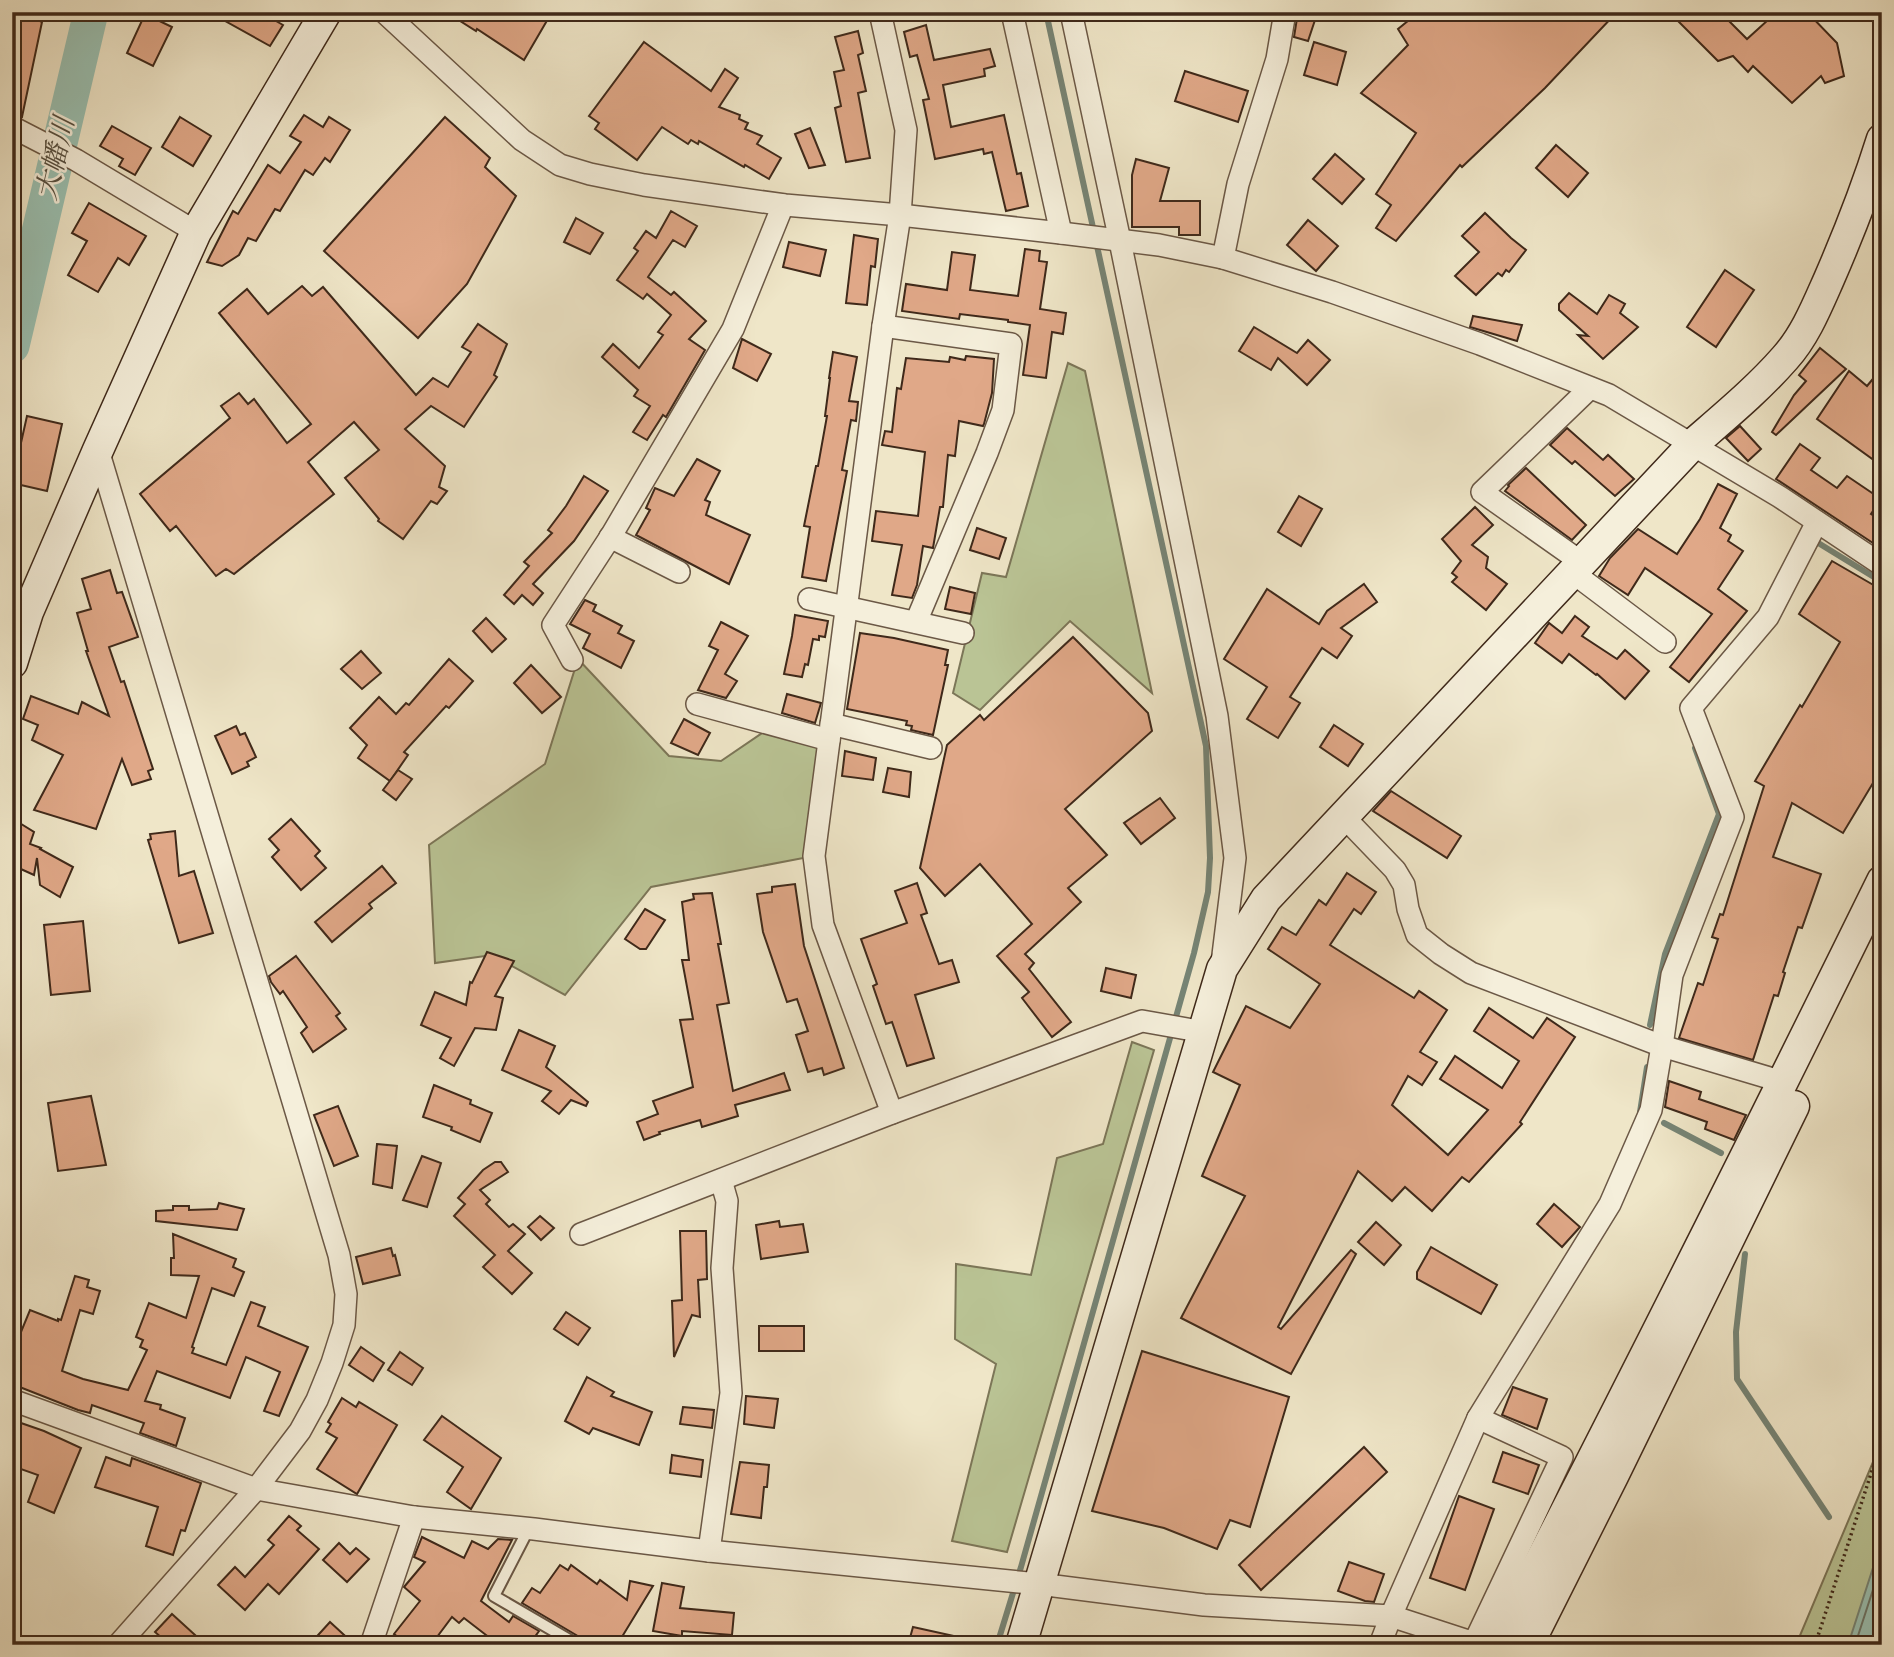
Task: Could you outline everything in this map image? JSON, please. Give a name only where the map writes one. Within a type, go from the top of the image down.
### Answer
[{"type":"street","points":[[12,663],[28,612],[196,232],[326,12]]},
{"type":"street","points":[[384,12],[522,140],[561,166],[644,185],[783,205],[901,215],[1159,245],[1223,258],[1332,292],[1609,395],[1780,497],[1882,565]]},
{"type":"street","points":[[880,12],[906,130],[901,215],[883,326],[814,856],[823,925],[892,1113]]},
{"type":"street","points":[[1012,12],[1067,234]]},
{"type":"street","points":[[1071,12],[1116,240],[1217,716],[1235,858],[1222,969]]},
{"type":"street","points":[[1223,258],[1238,184],[1278,59],[1285,12]]},
{"type":"street","points":[[21,132],[76,160],[196,232]]},
{"type":"street","points":[[1021,1645],[1032,1583],[1195,1030],[1222,969],[1266,899],[1692,445],[1748,396],[1787,356],[1814,313],[1841,252],[1882,139]]},
{"type":"street","points":[[572,660],[553,625],[610,537],[733,329],[783,205]]},
{"type":"street","points":[[883,326],[1011,344],[1003,410],[916,622]]},
{"type":"street","points":[[1590,388],[1482,492],[1665,642]]},
{"type":"street","points":[[98,450],[339,1255],[346,1294],[344,1325],[332,1363],[300,1432],[256,1489],[118,1645]]},
{"type":"street","points":[[1380,1645],[1478,1418],[1610,1204],[1651,1110],[1672,975],[1733,817],[1691,708],[1768,617],[1817,522]]},
{"type":"street","points":[[610,537],[679,572]]},
{"type":"street","points":[[809,599],[962,633]]},
{"type":"street","points":[[697,704],[830,732],[931,748]]},
{"type":"street","points":[[1344,817],[1395,870],[1404,885],[1408,909],[1417,935],[1471,973],[1662,1046],[1783,1082]]},
{"type":"street","points":[[12,1400],[256,1489],[414,1517],[529,1528],[709,1551],[1032,1583],[1204,1605],[1391,1616],[1474,1643],[1783,1082],[1882,881]]},
{"type":"street","points":[[1528,1645],[1626,1451],[1882,926]]},
{"type":"street","points":[[581,1234],[892,1113],[1142,1021],[1195,1030]]},
{"type":"street","points":[[709,1551],[731,1393],[722,1268],[727,1200],[722,1180]]},
{"type":"street","points":[[1478,1418],[1576,1461]]},
{"type":"street","points":[[1497,1645],[1576,1461]]},
{"type":"street","points":[[370,1645],[414,1517]]},
{"type":"lane","points":[[529,1528],[494,1596],[578,1645]]},
{"type":"path","points":[[1815,1645],[1882,1440]]},
{"type":"shaded area","points":[[1068,363],[1085,371],[1152,693],[1070,621],[980,710],[953,693],[982,573],[1006,577]]},
{"type":"shaded area","points":[[578,659],[669,756],[721,761],[768,729],[820,737],[814,856],[651,887],[565,995],[492,955],[435,963],[429,845],[545,764]]},
{"type":"shaded area","points":[[1132,1042],[1154,1050],[1007,1552],[952,1541],[996,1364],[955,1339],[956,1264],[1031,1275],[1057,1158],[1103,1144]]},
{"type":"shaded area","points":[[1882,1441],[1882,1645],[1796,1645],[1881,1443]]},
{"type":"water","points":[[1882,1540],[1882,1645],[1848,1645]]},
{"type":"building","points":[[12,12],[22,12],[42,22],[22,117],[12,114]]},
{"type":"building","points":[[209,12],[272,12],[269,17],[283,25],[270,46]]},
{"type":"building","points":[[446,12],[552,12],[524,60]]},
{"type":"building","points":[[1298,12],[1316,17],[1308,41],[1294,37]]},
{"type":"building","points":[[1419,12],[1617,12],[1545,88],[1462,167],[1460,165],[1396,241],[1376,228],[1391,205],[1376,194],[1416,133],[1361,93],[1408,45],[1398,29]]},
{"type":"building","points":[[1669,12],[1720,12],[1747,39],[1768,20],[1770,12],[1807,12],[1837,43],[1844,76],[1825,83],[1821,76],[1792,103],[1753,66],[1748,72],[1733,56],[1718,61]]},
{"type":"building","points":[[145,14],[172,27],[153,66],[127,53]]},
{"type":"building","points":[[926,25],[934,60],[990,49],[995,66],[984,69],[985,76],[943,85],[951,127],[1004,115],[1017,174],[1021,173],[1028,206],[1006,211],[992,152],[984,154],[983,149],[935,159],[923,100],[929,99],[917,55],[910,57],[904,32]]},
{"type":"building","points":[[858,31],[863,53],[858,55],[866,91],[858,93],[870,158],[846,162],[835,108],[841,106],[834,72],[844,70],[835,37]]},
{"type":"building","points":[[644,42],[711,91],[725,69],[738,78],[719,107],[740,115],[739,119],[748,123],[745,129],[762,136],[757,144],[781,158],[769,179],[699,141],[698,144],[691,140],[688,144],[662,127],[637,160],[595,129],[599,123],[589,116]]},
{"type":"building","points":[[1314,42],[1346,52],[1337,85],[1304,75]]},
{"type":"building","points":[[1185,71],[1248,91],[1238,122],[1175,101]]},
{"type":"building","points":[[304,115],[323,127],[329,117],[350,130],[330,162],[325,158],[313,175],[305,170],[280,211],[275,209],[256,241],[248,238],[239,255],[222,266],[207,262],[233,211],[238,214],[268,165],[280,173],[301,142],[290,136]]},
{"type":"building","points":[[180,117],[211,136],[193,166],[162,147]]},
{"type":"building","points":[[445,117],[490,158],[485,167],[516,196],[467,284],[418,338],[324,251]]},
{"type":"building","points":[[112,126],[151,148],[135,175],[119,166],[123,159],[100,146]]},
{"type":"building","points":[[810,128],[825,165],[809,168],[795,134]]},
{"type":"building","points":[[1556,145],[1588,173],[1568,197],[1536,168]]},
{"type":"building","points":[[1335,154],[1364,179],[1342,204],[1313,179]]},
{"type":"building","points":[[1136,159],[1169,168],[1160,201],[1200,201],[1200,235],[1179,235],[1179,227],[1132,227],[1132,175]]},
{"type":"building","points":[[89,203],[146,236],[129,265],[118,258],[98,292],[68,275],[87,241],[72,233]]},
{"type":"building","points":[[671,211],[697,226],[685,247],[673,240],[648,277],[671,295],[674,292],[706,321],[689,339],[705,350],[666,417],[663,415],[647,440],[633,432],[650,406],[634,396],[638,390],[602,357],[613,344],[639,368],[663,335],[658,332],[671,315],[647,294],[643,299],[617,280],[638,251],[634,248],[646,231],[656,238]]},
{"type":"building","points":[[1485,213],[1526,250],[1509,272],[1506,270],[1502,276],[1498,273],[1476,295],[1455,276],[1479,252],[1462,236]]},
{"type":"building","points":[[576,218],[603,233],[590,254],[564,242]]},
{"type":"building","points":[[1308,220],[1338,246],[1316,271],[1287,245]]},
{"type":"building","points":[[854,235],[878,239],[875,267],[871,266],[867,305],[846,303]]},
{"type":"building","points":[[789,242],[826,250],[820,276],[783,267]]},
{"type":"building","points":[[1025,249],[1040,251],[1039,261],[1047,262],[1040,309],[1066,313],[1063,334],[1052,332],[1046,378],[1023,375],[1030,325],[960,314],[959,319],[902,311],[906,284],[947,290],[952,252],[975,255],[970,290],[1018,296]]},
{"type":"building","points":[[1725,270],[1754,290],[1716,347],[1687,327]]},
{"type":"building","points":[[302,286],[312,296],[323,287],[416,395],[433,378],[448,387],[471,352],[462,347],[478,324],[507,344],[494,375],[497,377],[464,427],[431,406],[405,429],[445,466],[439,487],[447,491],[437,504],[431,501],[403,539],[378,521],[345,478],[379,450],[354,422],[308,462],[334,494],[234,574],[226,569],[216,576],[176,526],[170,531],[140,494],[230,418],[221,406],[239,393],[248,404],[254,399],[287,443],[311,424],[219,313],[247,289],[268,314]]},
{"type":"building","points":[[1569,293],[1597,314],[1609,295],[1625,304],[1620,313],[1638,327],[1603,359],[1578,335],[1588,336],[1559,310],[1559,304]]},
{"type":"building","points":[[1473,316],[1522,325],[1517,341],[1470,327]]},
{"type":"building","points":[[1254,327],[1297,353],[1308,340],[1330,360],[1307,385],[1278,358],[1271,370],[1239,351]]},
{"type":"building","points":[[742,339],[771,354],[757,381],[733,368]]},
{"type":"building","points":[[1820,348],[1846,369],[1776,435],[1772,432],[1794,395],[1806,381],[1799,375]]},
{"type":"building","points":[[833,352],[857,357],[849,401],[858,402],[856,421],[851,420],[842,470],[847,471],[826,581],[802,577],[810,527],[804,526],[827,416]]},
{"type":"building","points":[[966,356],[994,359],[992,393],[984,424],[983,426],[959,421],[955,456],[948,455],[943,507],[940,507],[933,548],[923,546],[917,585],[912,598],[892,595],[902,545],[872,541],[876,511],[918,516],[925,452],[882,445],[885,431],[892,432],[897,388],[901,389],[906,358],[949,362],[950,357],[965,360]]},
{"type":"building","points":[[1882,368],[1882,466],[1817,419],[1849,371],[1867,386]]},
{"type":"building","points":[[27,416],[62,424],[47,491],[12,483]]},
{"type":"building","points":[[1740,426],[1761,449],[1748,461],[1726,438]]},
{"type":"building","points":[[1567,428],[1603,460],[1608,455],[1634,479],[1615,496],[1575,461],[1572,464],[1550,445]]},
{"type":"building","points":[[1800,444],[1820,458],[1811,470],[1837,488],[1847,476],[1881,499],[1871,514],[1882,521],[1882,549],[1776,479]]},
{"type":"building","points":[[697,459],[720,471],[705,500],[710,502],[706,515],[750,535],[729,584],[636,535],[650,510],[646,508],[655,488],[674,496]]},
{"type":"building","points":[[1526,468],[1586,525],[1572,540],[1505,491]]},
{"type":"building","points":[[584,476],[608,491],[574,541],[533,584],[543,593],[533,605],[522,595],[514,604],[504,595],[529,566],[524,562],[552,533],[548,530]]},
{"type":"building","points":[[1718,484],[1737,494],[1720,528],[1731,535],[1728,541],[1743,551],[1718,589],[1747,611],[1689,682],[1670,667],[1712,614],[1645,568],[1628,595],[1599,576],[1610,558],[1638,529],[1677,554],[1700,519]]},
{"type":"building","points":[[1299,496],[1322,509],[1301,546],[1278,532]]},
{"type":"building","points":[[1475,507],[1493,525],[1472,545],[1488,557],[1486,568],[1507,584],[1486,610],[1452,582],[1457,577],[1452,573],[1461,561],[1442,539]]},
{"type":"building","points":[[977,528],[1006,538],[999,559],[970,550]]},
{"type":"building","points":[[1832,561],[1882,590],[1882,768],[1843,833],[1792,803],[1773,857],[1821,874],[1802,928],[1798,927],[1778,996],[1774,995],[1753,1060],[1679,1038],[1698,983],[1703,985],[1718,939],[1712,937],[1720,914],[1723,915],[1764,786],[1755,781],[1840,642],[1799,614]]},
{"type":"building","points":[[110,570],[117,593],[122,592],[138,637],[109,647],[121,682],[124,681],[153,769],[148,771],[151,779],[132,785],[122,759],[96,829],[34,810],[63,755],[32,740],[38,725],[23,719],[31,696],[78,714],[82,702],[109,716],[86,651],[77,613],[91,609],[82,579]]},
{"type":"building","points":[[1364,584],[1377,602],[1341,628],[1352,636],[1337,658],[1322,648],[1290,697],[1300,703],[1278,738],[1247,719],[1267,687],[1224,659],[1267,589],[1319,624],[1327,611]]},
{"type":"building","points":[[950,587],[975,593],[971,614],[945,609]]},
{"type":"building","points":[[585,600],[596,605],[593,611],[622,626],[618,633],[634,641],[621,668],[583,648],[590,634],[570,624]]},
{"type":"building","points":[[795,615],[828,621],[825,637],[813,639],[808,665],[805,664],[802,677],[784,674]]},
{"type":"building","points":[[1575,616],[1589,627],[1582,636],[1617,659],[1625,650],[1649,671],[1625,699],[1569,654],[1562,663],[1535,643],[1549,623],[1562,633]]},
{"type":"building","points":[[486,618],[506,639],[492,652],[473,631]]},
{"type":"building","points":[[721,622],[748,636],[725,674],[737,681],[726,698],[698,690],[718,650],[709,646]]},
{"type":"building","points":[[860,633],[948,650],[945,665],[948,665],[933,735],[911,730],[912,726],[906,725],[907,721],[847,709]]},
{"type":"building","points":[[1073,637],[1148,713],[1152,731],[1065,809],[1107,855],[1068,888],[1081,902],[1025,954],[1034,963],[1029,969],[1071,1022],[1052,1037],[1022,998],[1029,992],[997,956],[1032,924],[980,864],[945,896],[920,868],[947,745],[980,715],[984,720]]},
{"type":"building","points":[[361,651],[381,673],[362,689],[341,669]]},
{"type":"building","points":[[449,659],[473,681],[404,752],[408,755],[390,781],[358,758],[367,745],[350,728],[379,697],[396,714],[406,703],[409,705]]},
{"type":"building","points":[[531,665],[561,697],[542,713],[514,683]]},
{"type":"building","points":[[787,694],[821,703],[815,723],[782,713]]},
{"type":"building","points":[[684,719],[710,733],[698,755],[671,743]]},
{"type":"building","points":[[1334,725],[1363,744],[1348,766],[1320,747]]},
{"type":"building","points":[[236,726],[240,735],[245,733],[256,757],[247,762],[249,766],[232,774],[215,736]]},
{"type":"building","points":[[845,751],[876,758],[873,780],[842,776]]},
{"type":"building","points":[[888,768],[911,772],[909,797],[883,792]]},
{"type":"building","points":[[398,770],[412,779],[396,800],[383,790]]},
{"type":"building","points":[[1391,791],[1461,836],[1447,858],[1373,811]]},
{"type":"building","points":[[1160,798],[1175,818],[1141,844],[1124,823]]},
{"type":"building","points":[[291,819],[320,851],[315,856],[326,868],[301,890],[272,857],[279,850],[269,839]]},
{"type":"building","points":[[18,822],[34,832],[30,844],[73,867],[60,897],[40,885],[37,858],[34,875],[12,865],[12,833]]},
{"type":"building","points":[[175,831],[179,876],[194,871],[213,933],[179,943],[148,840],[151,839],[150,834]]},
{"type":"building","points":[[382,866],[396,883],[369,904],[372,908],[332,942],[315,922]]},
{"type":"building","points":[[1347,873],[1376,892],[1361,914],[1354,909],[1330,945],[1414,998],[1419,991],[1447,1010],[1420,1052],[1437,1062],[1422,1085],[1408,1076],[1392,1105],[1448,1155],[1488,1110],[1440,1079],[1455,1056],[1502,1088],[1519,1061],[1474,1031],[1489,1008],[1533,1038],[1547,1018],[1575,1037],[1520,1122],[1522,1124],[1469,1182],[1462,1177],[1432,1211],[1405,1187],[1392,1201],[1358,1171],[1278,1327],[1281,1329],[1351,1250],[1356,1254],[1291,1374],[1181,1318],[1245,1196],[1202,1176],[1240,1085],[1213,1072],[1246,1006],[1290,1028],[1320,984],[1268,949],[1282,927],[1296,935],[1319,900],[1326,905]]},
{"type":"building","points":[[917,883],[927,913],[921,915],[939,964],[952,960],[959,982],[915,995],[934,1058],[907,1066],[892,1022],[886,1024],[873,986],[877,984],[861,939],[907,923],[895,891]]},
{"type":"building","points":[[795,884],[804,946],[844,1068],[824,1075],[822,1068],[808,1072],[796,1035],[808,1031],[797,999],[787,1002],[763,932],[757,894],[772,892],[772,887]]},
{"type":"building","points":[[712,893],[729,1003],[717,1005],[733,1091],[784,1073],[790,1090],[735,1105],[738,1116],[702,1127],[700,1120],[659,1132],[660,1134],[644,1140],[637,1122],[658,1114],[653,1101],[693,1087],[680,1020],[693,1019],[682,960],[689,960],[682,902],[694,899],[693,894]]},
{"type":"building","points":[[645,909],[665,920],[646,949],[640,949],[625,939]]},
{"type":"building","points":[[83,921],[90,991],[51,995],[44,925]]},
{"type":"building","points":[[487,952],[514,961],[495,996],[503,998],[496,1030],[475,1028],[454,1066],[440,1058],[451,1038],[421,1025],[435,992],[466,1005],[470,982],[472,983]]},
{"type":"building","points":[[296,956],[340,1013],[336,1016],[346,1029],[313,1052],[301,1033],[307,1027],[283,991],[280,994],[269,976]]},
{"type":"building","points":[[1106,968],[1136,975],[1131,998],[1101,991]]},
{"type":"building","points":[[519,1030],[555,1046],[546,1067],[588,1102],[586,1106],[571,1100],[559,1114],[542,1101],[551,1091],[502,1070]]},
{"type":"building","points":[[1669,1081],[1701,1092],[1699,1099],[1746,1115],[1734,1140],[1705,1129],[1707,1122],[1665,1107]]},
{"type":"building","points":[[434,1085],[471,1100],[470,1104],[492,1113],[480,1142],[451,1130],[452,1127],[423,1117]]},
{"type":"building","points":[[91,1096],[106,1165],[58,1171],[48,1103]]},
{"type":"building","points":[[338,1106],[358,1156],[334,1166],[314,1115]]},
{"type":"building","points":[[377,1144],[397,1146],[392,1188],[373,1184]]},
{"type":"building","points":[[422,1156],[441,1163],[427,1207],[403,1200]]},
{"type":"building","points":[[495,1162],[501,1162],[508,1172],[480,1190],[490,1200],[486,1204],[509,1227],[513,1224],[525,1234],[508,1251],[532,1273],[512,1294],[483,1267],[495,1255],[454,1216],[465,1204],[458,1198],[483,1170]]},
{"type":"building","points":[[219,1203],[244,1209],[237,1230],[156,1221],[156,1211],[173,1210],[173,1206],[189,1206],[189,1210],[217,1209]]},
{"type":"building","points":[[1554,1204],[1580,1227],[1562,1247],[1537,1224]]},
{"type":"building","points":[[540,1216],[554,1228],[541,1240],[528,1227]]},
{"type":"building","points":[[779,1221],[780,1227],[803,1224],[808,1252],[761,1259],[756,1225]]},
{"type":"building","points":[[1376,1222],[1401,1245],[1384,1265],[1358,1242]]},
{"type":"building","points":[[680,1231],[706,1231],[707,1279],[698,1280],[700,1317],[692,1315],[674,1357],[672,1301],[682,1300]]},
{"type":"building","points":[[173,1234],[236,1259],[233,1267],[244,1272],[234,1296],[212,1288],[192,1353],[226,1365],[251,1302],[265,1307],[258,1326],[308,1347],[279,1416],[264,1411],[280,1372],[246,1357],[230,1398],[157,1371],[145,1401],[161,1405],[160,1409],[185,1418],[176,1446],[140,1433],[144,1423],[92,1405],[90,1413],[78,1410],[12,1384],[12,1329],[21,1332],[30,1310],[61,1320],[75,1276],[89,1280],[87,1287],[100,1291],[93,1314],[80,1310],[62,1371],[128,1390],[147,1350],[140,1347],[143,1340],[136,1337],[149,1303],[186,1318],[199,1276],[171,1275],[171,1258],[174,1258]]},
{"type":"building","points":[[1431,1247],[1497,1285],[1481,1314],[1417,1279],[1417,1272]]},
{"type":"building","points":[[391,1248],[400,1275],[363,1284],[356,1257]]},
{"type":"building","points":[[566,1312],[590,1328],[578,1345],[554,1329]]},
{"type":"building","points":[[759,1326],[804,1326],[804,1351],[759,1351]]},
{"type":"building","points":[[361,1347],[384,1363],[373,1381],[349,1365]]},
{"type":"building","points":[[1142,1351],[1289,1397],[1250,1527],[1230,1520],[1217,1549],[1164,1528],[1092,1511]]},
{"type":"building","points":[[400,1352],[423,1368],[412,1385],[388,1370]]},
{"type":"building","points":[[587,1377],[614,1392],[611,1396],[652,1412],[639,1445],[593,1428],[589,1434],[565,1421]]},
{"type":"building","points":[[1513,1387],[1547,1399],[1537,1429],[1502,1415]]},
{"type":"building","points":[[746,1396],[778,1399],[774,1428],[744,1424]]},
{"type":"building","points":[[342,1398],[356,1407],[359,1402],[397,1425],[357,1494],[317,1469],[337,1438],[326,1432],[331,1424],[328,1422]]},
{"type":"building","points":[[683,1407],[714,1410],[712,1428],[680,1424]]},
{"type":"building","points":[[442,1416],[501,1458],[471,1509],[447,1492],[463,1467],[424,1440]]},
{"type":"building","points":[[21,1423],[81,1448],[54,1513],[28,1502],[38,1475],[15,1467],[18,1459],[12,1456],[12,1445]]},
{"type":"building","points":[[1364,1447],[1387,1472],[1261,1590],[1239,1565]]},
{"type":"building","points":[[1503,1452],[1539,1465],[1528,1494],[1493,1482]]},
{"type":"building","points":[[672,1455],[703,1460],[701,1477],[670,1473]]},
{"type":"building","points":[[106,1457],[130,1466],[132,1458],[201,1483],[185,1531],[181,1530],[173,1555],[146,1546],[158,1507],[95,1487]]},
{"type":"building","points":[[740,1462],[769,1465],[761,1518],[731,1514]]},
{"type":"building","points":[[1459,1496],[1494,1509],[1465,1590],[1430,1578]]},
{"type":"building","points":[[289,1516],[301,1526],[297,1530],[319,1549],[279,1594],[268,1584],[245,1610],[218,1585],[235,1567],[245,1577],[274,1545],[268,1540]]},
{"type":"building","points":[[422,1537],[464,1558],[472,1541],[488,1549],[498,1539],[512,1540],[481,1601],[509,1622],[513,1616],[539,1631],[529,1645],[499,1645],[464,1618],[459,1623],[452,1617],[431,1645],[408,1645],[394,1634],[420,1601],[404,1587],[425,1562],[414,1557]]},
{"type":"building","points":[[339,1543],[350,1554],[356,1548],[369,1559],[347,1582],[323,1560]]},
{"type":"building","points":[[1349,1562],[1384,1574],[1374,1602],[1338,1591]]},
{"type":"building","points":[[560,1565],[568,1570],[571,1565],[597,1584],[600,1580],[627,1600],[630,1581],[653,1586],[617,1645],[593,1645],[522,1603],[532,1588],[540,1593]]},
{"type":"building","points":[[662,1583],[684,1587],[680,1608],[734,1613],[732,1635],[682,1631],[682,1636],[653,1631]]},
{"type":"building","points":[[172,1614],[206,1645],[170,1645],[155,1632]]},
{"type":"building","points":[[330,1622],[355,1645],[309,1645]]},
{"type":"building","points":[[913,1627],[963,1638],[962,1645],[908,1645]]},
{"type":"waterway","name":"大幡川","points":[[12,346],[91,12]]},
{"type":"waterway","points":[[997,1645],[1194,953],[1208,892],[1210,858],[1206,746],[1046,12]]},
{"type":"waterway","points":[[1813,545],[1815,541],[1882,582]]},
{"type":"waterway","points":[[1650,1025],[1665,954],[1719,814],[1695,748]]},
{"type":"waterway","points":[[1640,1112],[1647,1067]]},
{"type":"waterway","points":[[1664,1123],[1721,1153]]},
{"type":"waterway","points":[[1745,1254],[1736,1332],[1737,1379],[1829,1517]]}]
